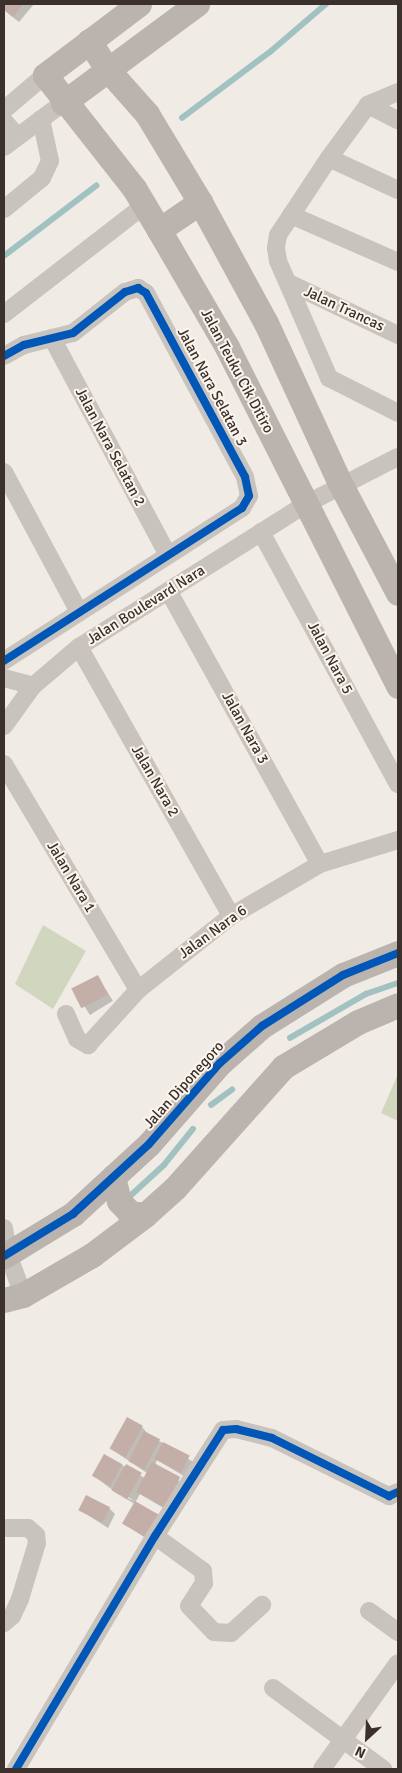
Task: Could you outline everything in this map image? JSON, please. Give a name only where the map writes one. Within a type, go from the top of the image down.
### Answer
[{"type":"main road","points":[[44,75],[139,4]]},
{"type":"main road","points":[[63,103],[197,4]]},
{"type":"main road","points":[[89,41],[108,70],[147,114],[200,202],[266,323],[341,486],[398,593]]},
{"type":"main road","name":"Jalan Teuku Cik Ditiro","points":[[44,75],[63,103],[134,188],[142,207],[159,230],[227,347],[398,686]]},
{"type":"main road","points":[[159,230],[200,202]]},
{"type":"main road","name":"Jalan Diponegoro","points":[[6,1255],[73,1214],[149,1144],[220,1063],[262,1026],[342,975],[398,953]]},
{"type":"main road","points":[[13,1298],[92,1255],[145,1215],[175,1188],[283,1067],[358,1022],[398,1005]]},
{"type":"main road","points":[[113,1177],[119,1201],[130,1213],[145,1215]]},
{"type":"street","points":[[4,110],[44,75]]},
{"type":"street","points":[[398,92],[368,105],[328,158],[278,235],[276,248],[324,371],[336,383],[398,414]]},
{"type":"street","points":[[4,121],[10,142],[63,103]]},
{"type":"street","points":[[368,105],[398,120]]},
{"type":"street","points":[[4,210],[42,178],[50,161],[41,119]]},
{"type":"street","points":[[328,158],[398,190]]},
{"type":"street","points":[[4,314],[142,207]]},
{"type":"street","points":[[291,215],[398,262]]},
{"type":"street","name":"Jalan Trancas","points":[[289,283],[398,335]]},
{"type":"street","name":"Jalan Nara Selatan 3","points":[[52,338],[73,334],[126,292],[138,288],[146,293],[245,477],[249,496],[242,508],[168,555]]},
{"type":"street","points":[[4,356],[24,345],[52,338]]},
{"type":"street","name":"Jalan Nara Selatan 2","points":[[52,338],[168,555]]},
{"type":"street","name":"Jalan Boulevard Nara","points":[[4,726],[32,686],[79,647],[306,504],[398,456]]},
{"type":"street","points":[[4,472],[79,612]]},
{"type":"street","name":"Jalan Nara 5","points":[[261,532],[398,784]]},
{"type":"street","points":[[4,660],[168,555]]},
{"type":"street","name":"Jalan Nara 3","points":[[169,592],[320,864]]},
{"type":"street","name":"Jalan Nara 2","points":[[79,647],[231,916]]},
{"type":"street","points":[[4,678],[32,686]]},
{"type":"street","points":[[4,688],[17,705]]},
{"type":"street","name":"Jalan Nara 1","points":[[4,764],[138,990]]},
{"type":"street","name":"Jalan Nara 6","points":[[66,1014],[78,1039],[88,1045],[138,990],[231,916],[320,864],[398,840]]},
{"type":"street","points":[[4,1228],[13,1298]]},
{"type":"street","points":[[16,1769],[155,1536],[218,1435],[227,1429],[272,1438],[389,1496],[398,1492]]},
{"type":"street","points":[[4,1528],[28,1528],[36,1535],[34,1555],[12,1616],[4,1623]]},
{"type":"street","points":[[155,1536],[203,1571],[204,1583],[189,1606],[214,1632],[231,1633],[262,1605]]},
{"type":"street","points":[[369,1611],[398,1632]]},
{"type":"street","points":[[322,1769],[398,1663]]},
{"type":"street","points":[[273,1688],[383,1769]]},
{"type":"green space","points":[[43,925],[86,951],[53,1009],[15,984]]},
{"type":"green space","points":[[398,1074],[398,1121],[381,1113]]},
{"type":"building","points":[[4,4],[23,4],[13,17],[4,10]]},
{"type":"building","points":[[98,975],[108,995],[81,1008],[71,989]]},
{"type":"building","points":[[127,1417],[143,1426],[125,1457],[110,1448]]},
{"type":"building","points":[[144,1431],[160,1439],[145,1469],[129,1461]]},
{"type":"building","points":[[163,1442],[190,1456],[181,1473],[154,1459]]},
{"type":"building","points":[[104,1454],[122,1464],[110,1486],[92,1476]]},
{"type":"building","points":[[152,1462],[180,1477],[164,1507],[136,1492]]},
{"type":"building","points":[[126,1464],[142,1473],[127,1499],[111,1490]]},
{"type":"building","points":[[86,1495],[110,1507],[102,1522],[78,1510]]},
{"type":"building","points":[[135,1501],[161,1516],[148,1539],[122,1524]]},
{"type":"waterway","points":[[182,118],[270,52],[326,4]]},
{"type":"waterway","points":[[4,256],[96,186]]},
{"type":"waterway","points":[[290,1038],[366,994],[398,983]]},
{"type":"waterway","points":[[211,1105],[232,1090]]},
{"type":"waterway","points":[[128,1198],[164,1165],[193,1129]]},
{"type":"cycle path","points":[[4,356],[24,345],[73,333],[125,292],[138,288],[146,293],[245,477],[249,496],[242,508],[4,661]]},
{"type":"cycle path","points":[[4,1256],[73,1214],[149,1144],[220,1063],[262,1026],[343,975],[398,953]]},
{"type":"cycle path","points":[[16,1769],[155,1536],[223,1430],[236,1429],[272,1438],[389,1496],[398,1492]]}]
